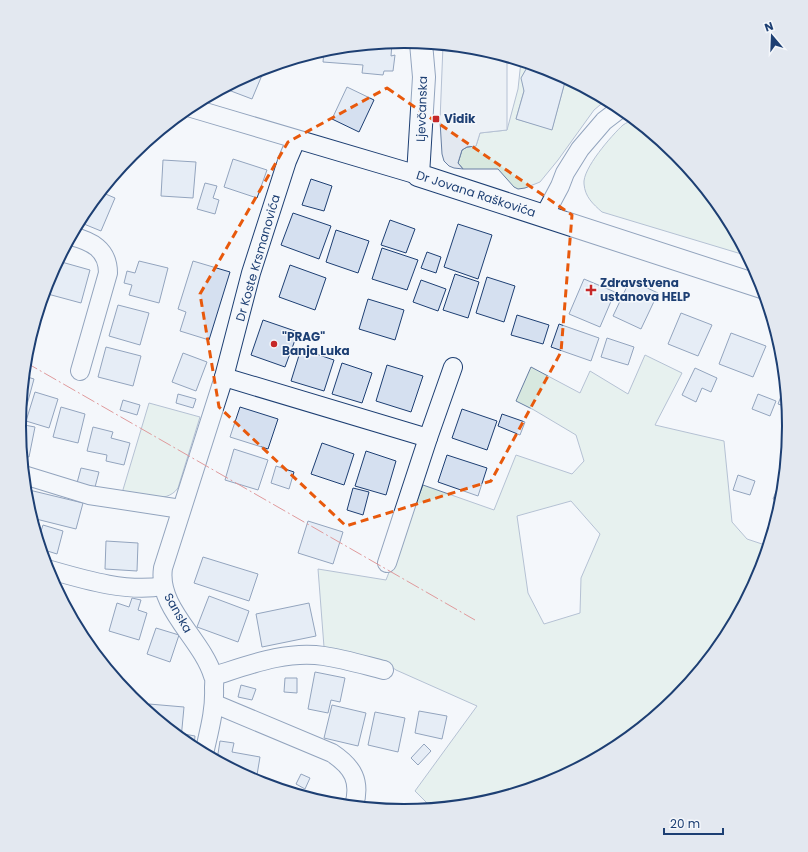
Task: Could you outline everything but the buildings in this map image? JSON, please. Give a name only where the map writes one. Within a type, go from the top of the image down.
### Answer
[{"type":"street","name":"Ljevčanska","points":[[418,175],[424,77],[422,49]]},
{"type":"street","name":"Dr Jovana Raškovića","points":[[197,110],[418,175],[754,285]]},
{"type":"street","points":[[544,216],[568,167],[580,149],[604,121],[615,113]]},
{"type":"street","name":"Dr Koste Krsmanovića","points":[[163,586],[163,568],[224,377],[251,273],[287,161],[296,140]]},
{"type":"street","points":[[77,238],[86,240],[94,245],[105,258],[108,268],[108,273],[80,371]]},
{"type":"street","points":[[387,563],[453,367]]},
{"type":"street","points":[[224,377],[428,438]]},
{"type":"street","points":[[29,477],[89,494],[181,509]]},
{"type":"street","name":"Sanska","points":[[55,571],[111,585],[138,588],[163,586],[175,612],[203,655],[214,676],[215,704],[206,747]]},
{"type":"street","points":[[214,676],[268,660],[304,655],[324,656],[384,670]]},
{"type":"street","points":[[215,704],[332,752],[342,759],[355,777],[357,786],[355,801]]},
{"type":"highlighted area","points":[[387,88],[572,215],[561,352],[491,481],[346,526],[219,407],[200,294],[288,142]]},
{"type":"shaded area","points":[[443,50],[478,55],[507,62],[507,130],[480,133],[476,146],[467,147],[462,150],[458,163],[463,169],[449,166],[444,161],[442,154],[440,121]]},
{"type":"shaded area","points":[[520,66],[527,68],[522,77],[524,91],[516,119],[552,129],[564,84],[601,104],[594,110],[558,160],[540,182],[518,189],[514,187],[498,169],[463,169],[458,163],[462,150],[467,147],[476,146],[480,133],[507,130],[518,89]]},
{"type":"shaded area","points":[[628,122],[634,126],[671,159],[688,177],[718,216],[740,254],[602,212],[593,203],[586,193],[584,184],[588,170],[612,136],[623,125]]},
{"type":"shaded area","points":[[645,355],[682,373],[655,425],[724,441],[732,522],[747,539],[763,544],[762,548],[743,593],[718,636],[704,656],[671,693],[634,726],[593,753],[571,765],[526,784],[478,797],[427,803],[415,791],[477,706],[396,670],[382,660],[324,647],[318,569],[386,580],[423,485],[494,510],[516,455],[572,474],[584,461],[576,435],[516,401],[531,367],[580,393],[590,371],[628,394]],"holes":[[[571,501],[600,534],[581,578],[580,613],[544,624],[528,593],[517,516]]]},
{"type":"shaded area","points":[[149,403],[200,417],[178,488],[173,493],[160,498],[122,493]]},
{"type":"power","points":[[31,365],[475,620]]},
{"type":"place","name":"Vidik","points":[[436,119]]},
{"type":"place","name":"Zdravstvena ustanova HELP","points":[[591,290]]},
{"type":"place","name":"\"PRAG\" Banja Luka","points":[[274,344]]}]
